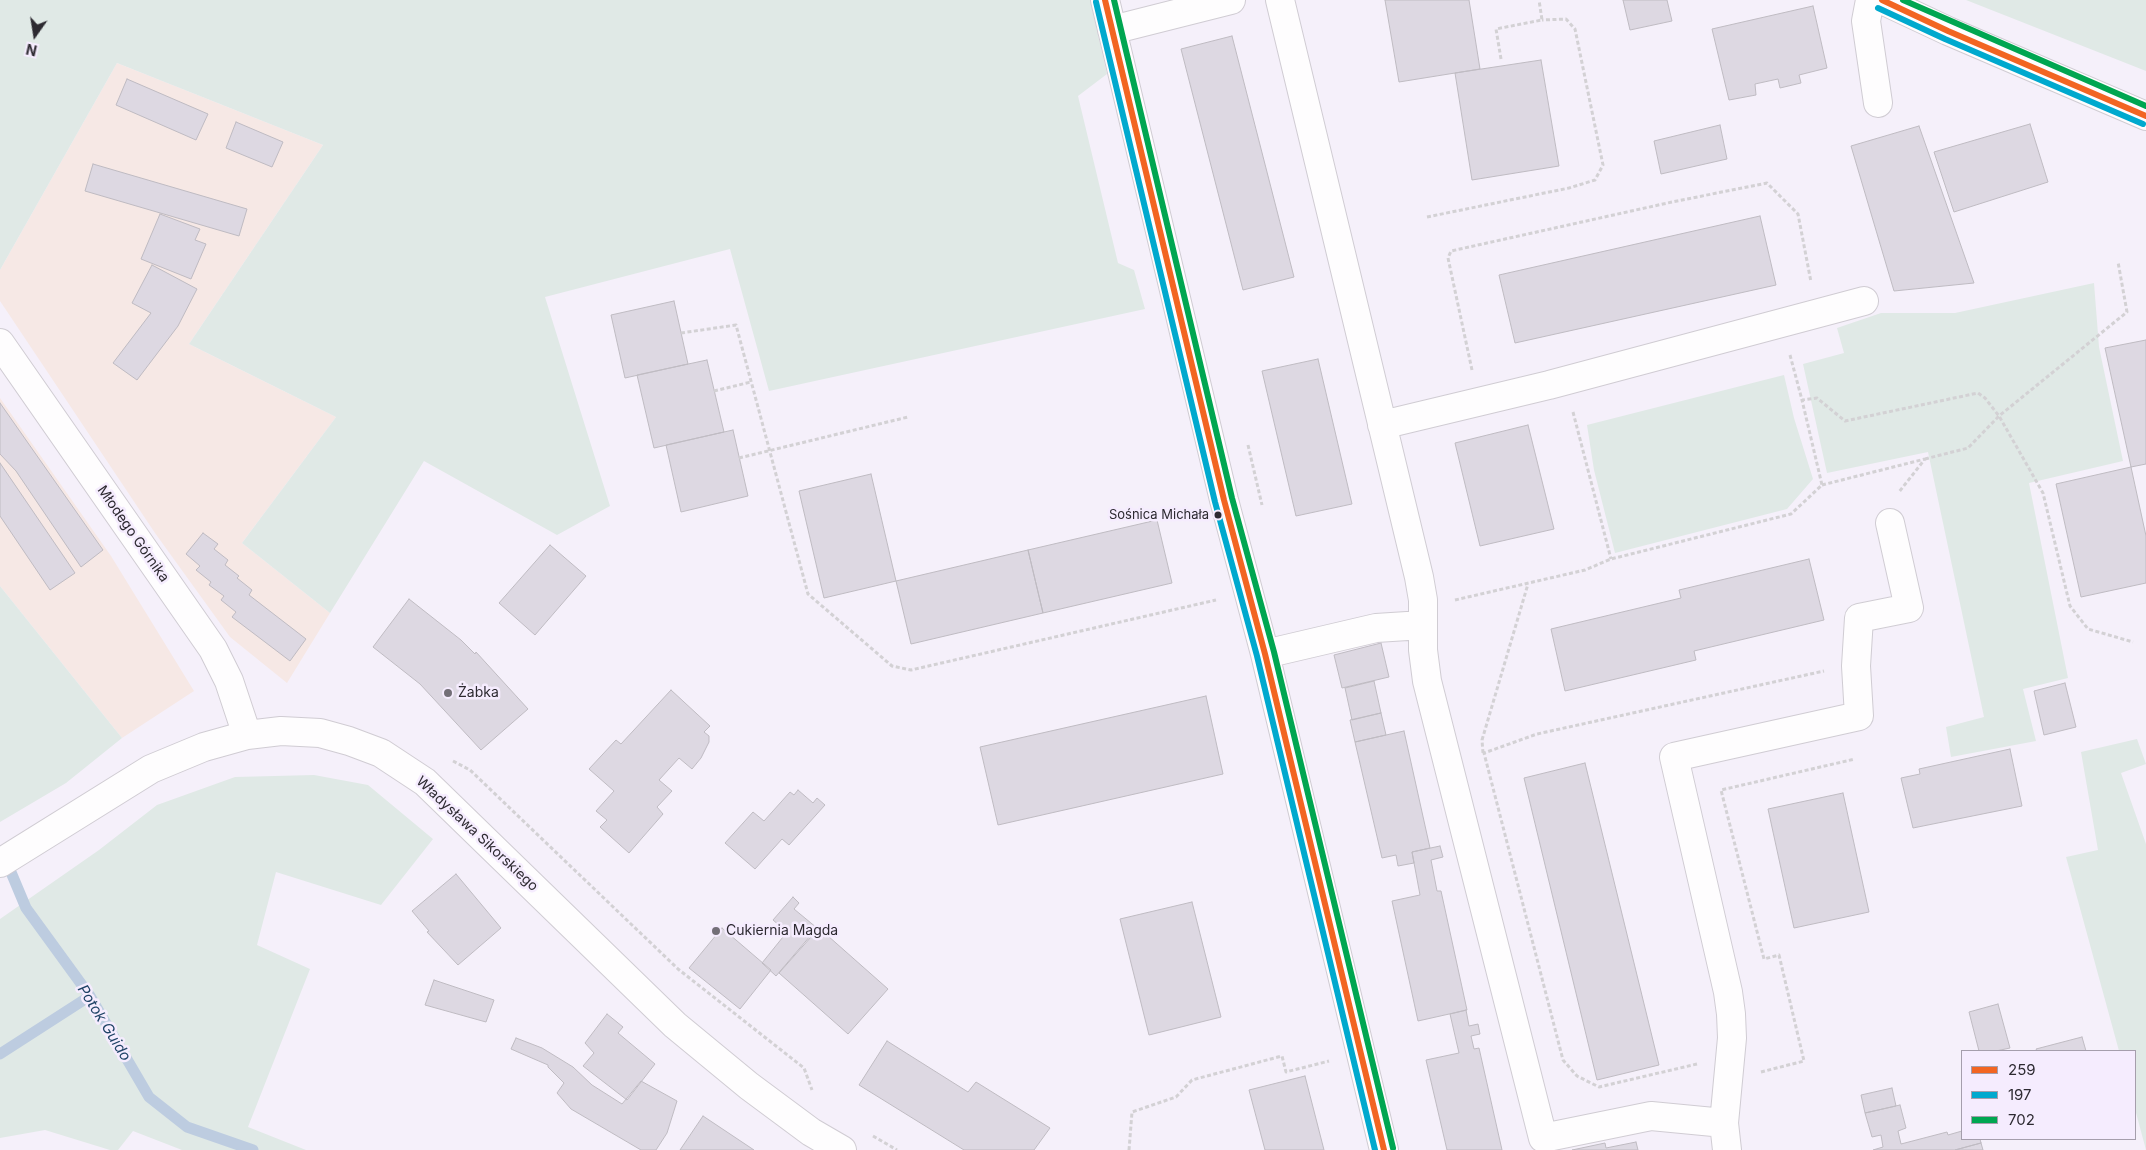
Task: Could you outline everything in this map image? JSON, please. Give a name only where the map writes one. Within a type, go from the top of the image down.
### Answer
[{"type":"street","points":[[1105,0],[1224,500],[1265,654],[1384,1150]]},
{"type":"street","points":[[1112,30],[1231,0]]},
{"type":"street","points":[[1280,0],[1419,577],[1423,616],[1423,650],[1428,681],[1543,1138],[1651,1116],[1724,1122]]},
{"type":"street","points":[[1870,0],[1866,21],[1878,103]]},
{"type":"street","points":[[1882,0],[1948,31],[2146,116]]},
{"type":"street","points":[[1382,425],[1564,381],[1864,301]]},
{"type":"street","name":"Młodego Górnika","points":[[0,343],[212,649],[229,681],[247,735]]},
{"type":"street","points":[[1727,1150],[1724,1122],[1730,1058],[1731,1014],[1728,992],[1674,757],[1859,716],[1856,666],[1859,618],[1909,608],[1890,523]]},
{"type":"street","points":[[1265,654],[1423,616]]},
{"type":"street","name":"Władysława Sikorskiego","points":[[0,863],[151,769],[204,746],[247,735],[282,731],[320,733],[381,752],[425,782],[675,1026],[757,1092],[811,1132],[842,1150]]},
{"type":"path","points":[[1539,0],[1542,20]]},
{"type":"path","points":[[1427,217],[1568,188],[1595,180],[1603,165],[1575,29],[1566,19],[1542,20],[1496,29],[1501,59]]},
{"type":"path","points":[[1479,402],[1448,258],[1451,250],[1767,183],[1798,214],[1817,314]]},
{"type":"path","points":[[1423,616],[1528,583],[1584,570],[1611,559],[1791,514],[1822,484],[1968,448],[1999,416],[2127,312],[2118,262]]},
{"type":"path","points":[[1781,324],[1822,484]]},
{"type":"path","points":[[681,333],[736,325],[808,594],[892,666],[911,670],[1224,598]]},
{"type":"path","points":[[1564,381],[1611,559]]},
{"type":"path","points":[[714,391],[751,382]]},
{"type":"path","points":[[1802,400],[1818,398],[1845,421],[1978,393],[1999,416],[2043,493],[2070,606],[2088,629],[2133,642]]},
{"type":"path","points":[[739,458],[908,417]]},
{"type":"path","points":[[1890,523],[1888,506],[1925,459]]},
{"type":"path","points":[[1528,583],[1482,740],[1563,1060],[1577,1076],[1599,1087],[1730,1058]]},
{"type":"path","points":[[1448,763],[1484,753],[1537,734],[1856,666]]},
{"type":"path","points":[[1756,1073],[1804,1061],[1779,955],[1764,959],[1722,790],[1855,759]]},
{"type":"path","points":[[1130,1150],[1132,1112],[1176,1097],[1192,1080],[1282,1056],[1286,1072],[1333,1061]]},
{"type":"shaded area","points":[[0,0],[1090,0],[1107,74],[1078,96],[1118,263],[1134,270],[1145,309],[769,391],[730,249],[545,297],[610,506],[557,535],[424,461],[330,613],[242,543],[336,417],[189,344],[323,145],[117,63],[0,270]]},
{"type":"shaded area","points":[[1966,0],[2146,0],[2146,71]]},
{"type":"shaded area","points":[[117,63],[323,145],[189,344],[336,417],[242,543],[330,613],[287,683],[230,637],[155,533],[0,301],[0,270]]},
{"type":"shaded area","points":[[2094,283],[2099,347],[2123,461],[2029,483],[2068,678],[2023,689],[2036,741],[1951,757],[1946,727],[1984,717],[1928,452],[1827,473],[1803,364],[1844,353],[1837,328],[1881,313],[1955,313]]},
{"type":"shaded area","points":[[1784,375],[1794,418],[1813,479],[1787,509],[1615,553],[1594,470],[1587,425]]},
{"type":"shaded area","points":[[0,398],[111,556],[194,691],[122,738],[0,586]]},
{"type":"shaded area","points":[[0,586],[122,738],[66,783],[0,822]]},
{"type":"shaded area","points":[[2137,739],[2146,764],[2121,773],[2146,844],[2146,1150],[2136,1113],[2136,1050],[2119,1050],[2066,857],[2098,850],[2081,752]]},
{"type":"shaded area","points":[[314,775],[368,785],[433,839],[381,905],[276,872],[257,945],[310,969],[248,1127],[306,1150],[182,1150],[133,1131],[118,1150],[110,1150],[45,1130],[0,1138],[0,919],[99,850],[157,805],[235,777]]},
{"type":"building","points":[[1385,0],[1469,0],[1480,69],[1399,82]]},
{"type":"building","points":[[1623,0],[1667,0],[1672,21],[1630,30]]},
{"type":"building","points":[[1813,6],[1827,68],[1799,75],[1801,83],[1780,88],[1778,79],[1755,84],[1756,95],[1729,100],[1712,29]]},
{"type":"building","points":[[1232,36],[1294,277],[1243,290],[1181,49]]},
{"type":"building","points":[[1541,60],[1559,166],[1472,180],[1455,73]]},
{"type":"building","points":[[127,79],[208,114],[196,140],[116,105]]},
{"type":"building","points":[[236,122],[283,142],[272,167],[226,148]]},
{"type":"building","points":[[2030,124],[2048,182],[1954,212],[1934,152]]},
{"type":"building","points":[[1720,125],[1727,159],[1661,174],[1654,141]]},
{"type":"building","points":[[1919,126],[1974,283],[1894,291],[1851,146]]},
{"type":"building","points":[[93,164],[247,209],[239,236],[85,191]]},
{"type":"building","points":[[160,214],[200,229],[195,240],[206,244],[191,279],[141,259]]},
{"type":"building","points":[[1760,216],[1776,285],[1515,343],[1499,275]]},
{"type":"building","points":[[152,265],[197,289],[178,326],[137,380],[113,363],[151,313],[132,303]]},
{"type":"building","points":[[674,301],[688,364],[625,378],[611,315]]},
{"type":"building","points":[[2146,340],[2146,464],[2131,467],[2105,348]]},
{"type":"building","points":[[1318,359],[1352,504],[1296,516],[1262,371]]},
{"type":"building","points":[[707,360],[724,432],[654,448],[637,375]]},
{"type":"building","points":[[0,403],[103,550],[81,567],[16,471],[0,454]]},
{"type":"building","points":[[1528,425],[1554,529],[1480,546],[1455,443]]},
{"type":"building","points":[[733,430],[748,496],[681,512],[666,445]]},
{"type":"building","points":[[0,463],[75,573],[50,590],[0,516]]},
{"type":"building","points":[[2131,467],[2146,536],[2146,583],[2081,597],[2056,484]]},
{"type":"building","points":[[871,474],[896,581],[824,598],[799,491]]},
{"type":"building","points":[[1157,520],[1172,583],[1043,613],[1028,550]]},
{"type":"building","points":[[203,533],[218,544],[214,549],[228,560],[225,565],[239,576],[237,578],[252,590],[249,595],[306,639],[290,661],[232,617],[236,612],[221,600],[224,596],[209,585],[211,582],[196,570],[200,566],[186,554]]},
{"type":"building","points":[[550,545],[586,576],[535,635],[499,603]]},
{"type":"building","points":[[1028,550],[1043,613],[911,644],[896,581]]},
{"type":"building","points":[[1809,559],[1824,620],[1694,651],[1696,660],[1565,691],[1551,629],[1681,598],[1679,590]]},
{"type":"building","points":[[409,599],[461,640],[475,654],[476,652],[528,709],[481,750],[420,684],[373,647]]},
{"type":"building","points":[[1381,643],[1389,677],[1342,688],[1334,655]]},
{"type":"building","points":[[1374,681],[1381,713],[1352,720],[1345,688]]},
{"type":"building","points":[[2065,683],[2076,727],[2044,735],[2034,691]]},
{"type":"building","points":[[671,690],[710,726],[704,732],[709,736],[709,742],[701,758],[692,769],[679,758],[659,780],[672,791],[657,807],[663,814],[629,853],[600,827],[607,820],[596,811],[614,791],[589,769],[616,740],[621,744]]},
{"type":"building","points":[[1206,696],[1223,774],[998,825],[980,747]]},
{"type":"building","points":[[1381,713],[1386,735],[1355,742],[1350,720]]},
{"type":"building","points":[[1404,731],[1430,848],[1412,852],[1414,863],[1398,866],[1396,855],[1382,858],[1355,742]]},
{"type":"building","points":[[2010,749],[2022,806],[1913,828],[1901,778],[1920,774],[1919,769]]},
{"type":"building","points":[[1585,763],[1659,1065],[1597,1080],[1524,778]]},
{"type":"building","points":[[798,790],[813,803],[817,798],[825,805],[789,845],[782,839],[755,869],[725,843],[753,812],[764,821],[790,792],[794,795]]},
{"type":"building","points":[[1843,793],[1869,912],[1794,928],[1768,809]]},
{"type":"building","points":[[1440,846],[1443,857],[1431,860],[1437,891],[1441,891],[1467,1010],[1418,1021],[1392,901],[1420,895],[1412,852]]},
{"type":"building","points":[[456,874],[501,928],[458,965],[427,932],[429,931],[412,911]]},
{"type":"building","points":[[793,897],[799,903],[794,909],[817,928],[776,976],[762,963],[787,932],[773,920]]},
{"type":"building","points":[[1192,902],[1221,1017],[1149,1035],[1120,919]]},
{"type":"building","points":[[722,928],[771,970],[740,1009],[689,968]]},
{"type":"building","points":[[819,928],[888,989],[848,1034],[779,973]]},
{"type":"building","points":[[434,980],[494,1000],[486,1022],[425,1005]]},
{"type":"building","points":[[1998,1004],[2010,1048],[1979,1050],[1969,1012]]},
{"type":"building","points":[[1466,1010],[1469,1026],[1478,1024],[1480,1034],[1471,1036],[1474,1049],[1479,1048],[1502,1150],[1447,1150],[1426,1060],[1459,1053],[1450,1014]]},
{"type":"building","points":[[607,1014],[623,1027],[618,1033],[655,1064],[627,1100],[583,1066],[594,1053],[585,1043]]},
{"type":"building","points":[[2082,1037],[2086,1050],[2036,1050]]},
{"type":"building","points":[[516,1038],[542,1048],[573,1067],[592,1085],[622,1104],[641,1081],[677,1101],[667,1133],[656,1150],[641,1150],[571,1109],[557,1093],[564,1083],[548,1065],[511,1049]]},
{"type":"building","points":[[887,1041],[968,1092],[976,1082],[1050,1128],[1034,1150],[964,1150],[859,1085]]},
{"type":"building","points":[[1305,1076],[1324,1150],[1265,1150],[1249,1090]]},
{"type":"building","points":[[1892,1088],[1896,1106],[1865,1113],[1861,1095]]},
{"type":"building","points":[[1900,1105],[1906,1128],[1898,1131],[1901,1144],[1947,1132],[1948,1135],[1961,1131],[1961,1140],[1980,1140],[1981,1143],[1955,1150],[1873,1150],[1883,1147],[1881,1135],[1872,1137],[1865,1113]]},
{"type":"building","points":[[703,1116],[754,1150],[680,1150]]},
{"type":"building","points":[[1636,1142],[1638,1150],[1572,1150],[1605,1143],[1606,1148]]},
{"type":"building","points":[[1981,1143],[1983,1150],[1955,1150]]},
{"type":"waterway","name":"Potok Guido","points":[[5,858],[26,908],[90,996],[149,1097],[187,1127],[253,1150]]},
{"type":"waterway","points":[[0,1054],[90,996]]},
{"type":"transit line","name":"259","points":[[1105,0],[1224,500],[1265,654],[1384,1150]]},
{"type":"transit line","name":"702","points":[[1114,0],[1232,498],[1274,652],[1393,1148]]},
{"type":"transit line","name":"259","points":[[1882,0],[1948,31],[2146,116]]},
{"type":"transit line","name":"702","points":[[1903,0],[2146,106]]},
{"type":"transit line","name":"197","points":[[1096,2],[1215,502],[1257,656],[1375,1150]]},
{"type":"transit line","name":"197","points":[[1878,8],[1945,39],[2143,124]]},
{"type":"place","name":"Sośnica Michała","points":[[1218,515]]},
{"type":"place","name":"Żabka","points":[[448,693]]},
{"type":"place","name":"Cukiernia Magda","points":[[716,931]]}]
